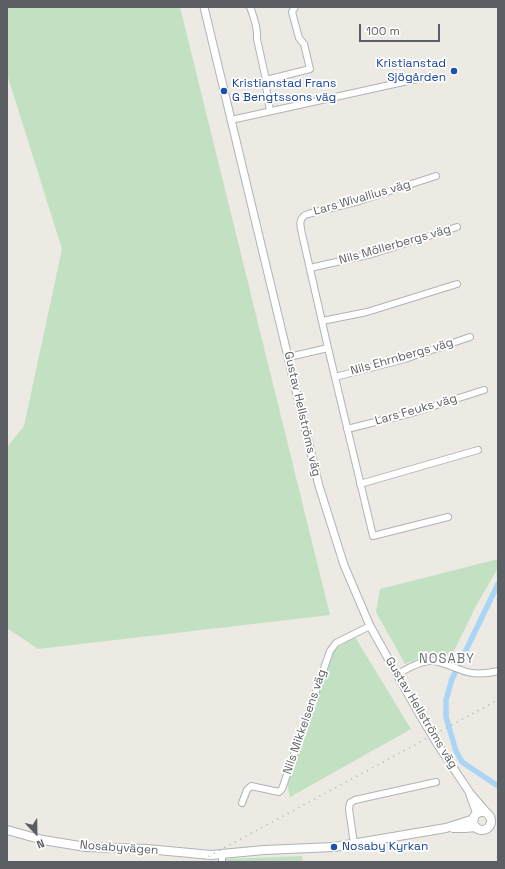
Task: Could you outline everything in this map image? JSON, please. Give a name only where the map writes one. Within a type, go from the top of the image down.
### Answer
[{"type":"main road","points":[[490,825],[492,814],[483,812],[476,820],[483,830],[498,820]]},
{"type":"main road","name":"Nosabyvägen","points":[[7,830],[43,840],[86,847],[211,855],[222,858],[264,850],[334,847],[446,828],[476,820]]},
{"type":"street","name":"Gustav Hellströms väg","points":[[204,7],[319,486],[344,565],[370,626],[436,742],[470,793],[492,814]]},
{"type":"street","points":[[250,7],[253,12],[258,34],[257,40],[266,80],[270,111]]},
{"type":"street","points":[[266,80],[310,69],[304,44],[298,38],[292,12],[296,7]]},
{"type":"street","points":[[231,120],[426,77]]},
{"type":"street","name":"Lars Wivallius väg","points":[[436,176],[359,201],[304,215],[300,221],[300,225],[373,536],[448,517]]},
{"type":"street","name":"Nils Möllerbergs väg","points":[[310,268],[372,254],[456,227]]},
{"type":"street","points":[[322,321],[367,312],[457,284]]},
{"type":"street","name":"Nils Ehrnbergs väg","points":[[335,376],[405,359],[470,337]]},
{"type":"street","points":[[289,357],[328,348]]},
{"type":"street","name":"Lars Feuks väg","points":[[347,429],[412,413],[484,390]]},
{"type":"street","points":[[360,484],[478,450]]},
{"type":"street","name":"Nils Mikkelsens väg","points":[[242,803],[247,790],[251,786],[279,792],[282,789],[330,650],[336,643],[370,626]]},
{"type":"street","points":[[398,674],[415,664],[430,661],[454,667],[462,671],[481,674],[498,671]]},
{"type":"street","points":[[354,844],[349,809],[350,803],[355,800],[436,782]]},
{"type":"street","name":"Gustav Hellströms väg","points":[[470,793],[476,820]]},
{"type":"green space","points":[[7,7],[180,7],[330,615],[38,649],[7,628],[7,447],[24,426],[62,249],[7,74]]},
{"type":"green space","points":[[498,559],[498,568],[476,606],[448,663],[432,658],[422,658],[405,664],[376,612],[380,589]]},
{"type":"green space","points":[[355,637],[411,729],[290,797],[287,782],[332,651]]},
{"type":"green space","points":[[302,856],[303,862],[226,862],[226,859]]},
{"type":"waterway","points":[[498,584],[452,679],[446,700],[446,717],[456,751],[462,762],[498,786]]},
{"type":"railway","points":[[198,862],[498,700]]},
{"type":"place","name":"Kristianstad Sjögården","points":[[454,71]]},
{"type":"place","name":"Kristianstad Frans G Bengtssons väg","points":[[224,91]]},
{"type":"place","name":"Nosaby Kyrkan","points":[[334,847]]},
{"type":"district","name":"NOSABY","points":[[447,659]]}]
